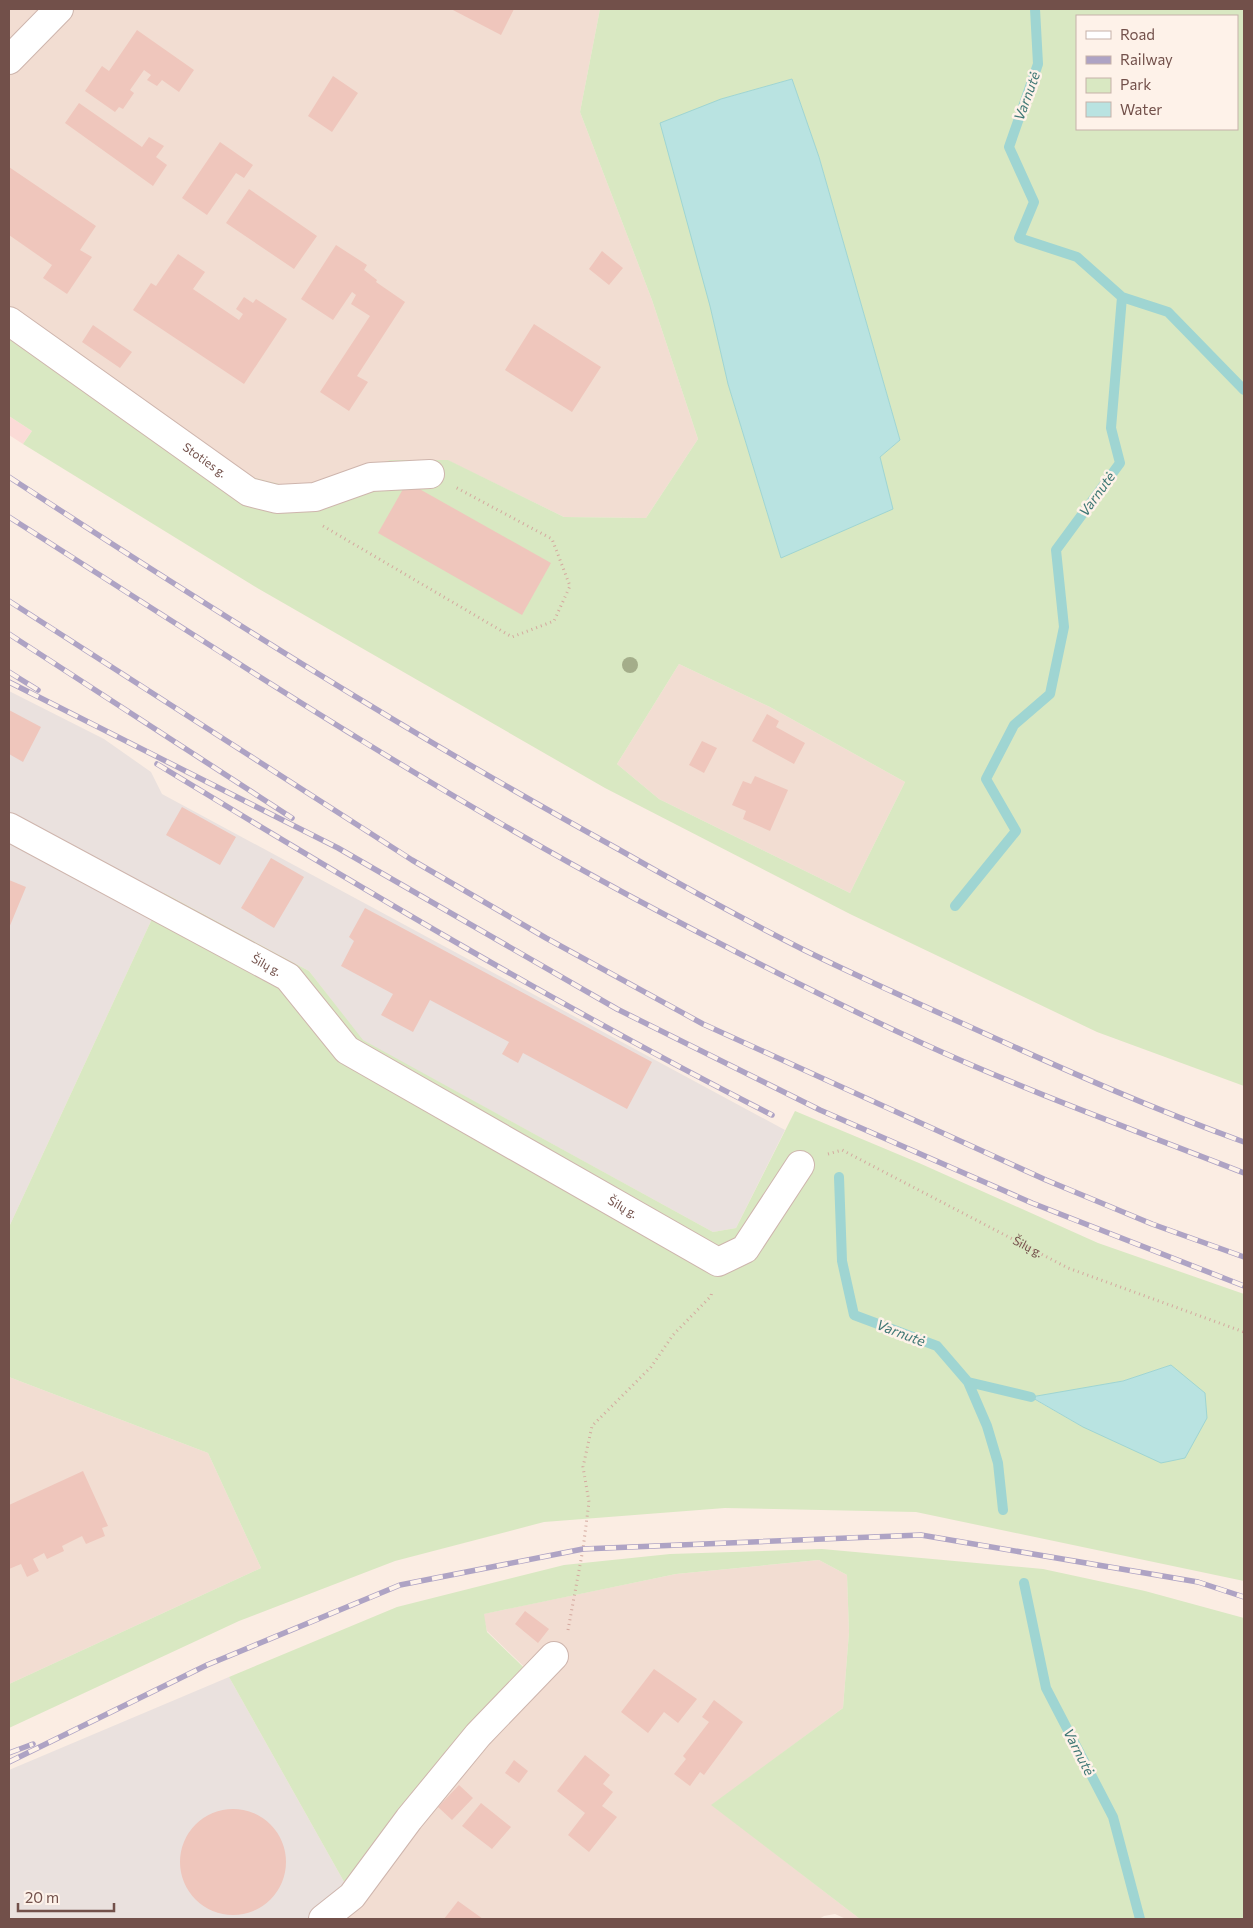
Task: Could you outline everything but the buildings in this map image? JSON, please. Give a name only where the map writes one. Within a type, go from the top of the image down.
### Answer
[{"type":"street","points":[[9,60],[59,9]]},
{"type":"street","name":"Stoties g.","points":[[9,320],[249,492],[277,499],[315,498],[371,477],[430,474]]},
{"type":"street","name":"Šilų g.","points":[[9,827],[288,977],[347,1050],[718,1262]]},
{"type":"street","points":[[718,1262],[745,1249],[800,1165]]},
{"type":"street","points":[[323,1919],[352,1896],[409,1819],[478,1735],[554,1656]]},
{"type":"path","points":[[319,524],[512,637],[554,622],[570,586],[552,539],[430,474]]},
{"type":"path","name":"Šilų g.","points":[[800,1165],[842,1150],[1068,1268],[1244,1332]]},
{"type":"path","points":[[554,1656],[566,1637],[583,1549],[589,1502],[583,1466],[592,1426],[651,1367],[673,1335],[711,1296],[718,1262]]},
{"type":"shaded area","points":[[9,9],[600,9],[580,112],[652,300],[698,439],[646,518],[564,517],[447,460],[308,491],[242,475],[9,311]]},
{"type":"shaded area","points":[[9,416],[32,431],[23,444],[9,435]]},
{"type":"shaded area","points":[[679,664],[770,707],[905,782],[850,893],[659,799],[617,764]]},
{"type":"shaded area","points":[[9,691],[104,739],[151,772],[162,794],[785,1130],[736,1228],[713,1232],[362,1040],[309,971],[164,893],[9,1227]]},
{"type":"shaded area","points":[[9,1377],[208,1453],[261,1568],[9,1684]]},
{"type":"shaded area","points":[[819,1560],[847,1575],[849,1632],[843,1708],[712,1805],[860,1919],[846,1919],[835,1914],[819,1919],[323,1919],[542,1684],[487,1631],[483,1614],[676,1574]]},
{"type":"shaded area","points":[[229,1677],[352,1896],[323,1919],[9,1919],[9,1770]]},
{"type":"green space","points":[[600,9],[1244,9],[1244,1086],[1097,1032],[850,914],[605,788],[259,589],[23,444],[32,431],[9,416],[9,311],[243,475],[308,491],[390,460],[448,460],[564,517],[646,518],[698,439],[652,300],[580,112]],"holes":[[[792,79],[819,157],[900,440],[880,457],[781,558],[728,384],[710,306],[721,99]],[[679,664],[770,707],[905,782],[850,893],[659,799],[617,764]]]},
{"type":"green space","points":[[164,893],[309,971],[363,1040],[713,1232],[736,1228],[795,1111],[919,1163],[1098,1243],[1244,1294],[1244,1581],[916,1512],[725,1508],[544,1522],[395,1561],[239,1621],[9,1728],[9,1684],[261,1568],[208,1453],[9,1377],[9,1227]],"holes":[[[1171,1365],[1083,1427],[1032,1398],[1123,1381]]]},
{"type":"green space","points":[[822,1549],[1043,1569],[1145,1591],[1244,1618],[1244,1919],[860,1919],[711,1805],[843,1708],[849,1632],[847,1575],[819,1560],[676,1574],[484,1614],[487,1632],[542,1685],[424,1813],[352,1896],[229,1677],[397,1607],[564,1565],[670,1554]]},
{"type":"water","points":[[792,79],[819,157],[900,440],[880,457],[893,509],[781,558],[728,384],[710,306],[660,123],[721,99]]},
{"type":"water","points":[[1171,1365],[1205,1393],[1207,1418],[1185,1458],[1161,1463],[1083,1427],[1031,1397],[1123,1381]]},
{"type":"waterway","name":"Varnutė","points":[[955,906],[1016,831],[986,779],[1014,725],[1050,694],[1064,627],[1056,550],[1120,463],[1111,428],[1122,297],[1077,257],[1019,238],[1034,202],[1009,147],[1038,64],[1035,9]]},
{"type":"waterway","points":[[1122,297],[1168,312],[1244,390]]},
{"type":"waterway","name":"Varnutė","points":[[839,1177],[842,1261],[854,1315],[937,1346],[968,1382],[987,1426],[998,1463],[1003,1510]]},
{"type":"waterway","points":[[968,1382],[1031,1397]]},
{"type":"waterway","name":"Varnutė","points":[[1024,1583],[1046,1688],[1113,1817],[1140,1919]]},
{"type":"railway","points":[[9,477],[234,622],[386,715],[540,805],[734,913],[804,950],[912,1001],[1143,1103],[1244,1142]]},
{"type":"railway","points":[[9,517],[315,712],[470,806],[628,895],[738,953],[924,1044],[1043,1095],[1244,1173]]},
{"type":"railway","points":[[9,601],[412,860],[546,938],[703,1024],[1046,1180],[1152,1224],[1244,1257]]},
{"type":"railway","points":[[9,634],[292,818]]},
{"type":"railway","points":[[9,672],[38,690]]},
{"type":"railway","points":[[9,682],[338,848],[617,1009],[820,1110],[1032,1203],[1244,1286]]},
{"type":"railway","points":[[157,764],[462,946],[616,1032],[772,1115]]},
{"type":"railway","points":[[9,1762],[207,1665],[400,1585],[583,1549],[921,1535],[1198,1582],[1244,1597]]},
{"type":"railway","points":[[9,1753],[33,1744]]}]
